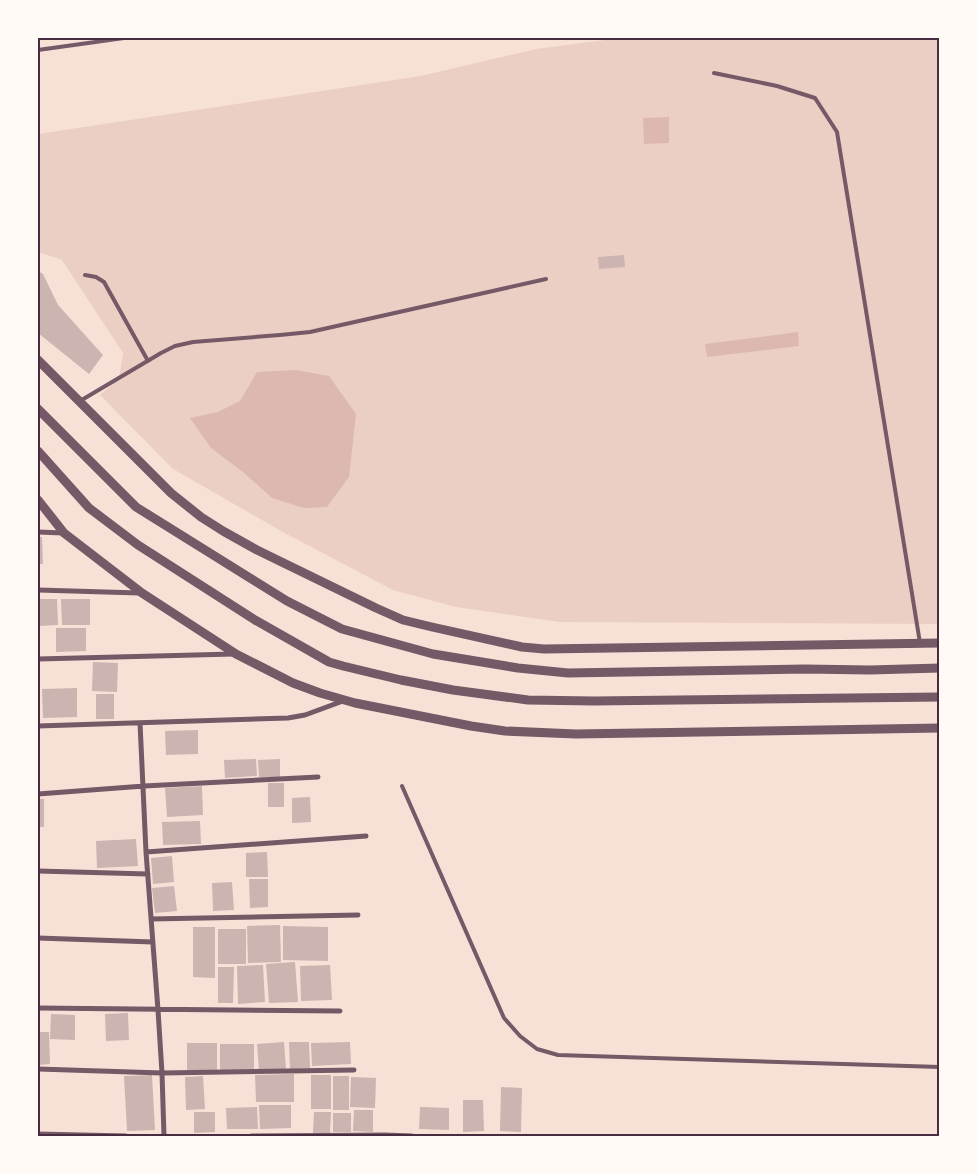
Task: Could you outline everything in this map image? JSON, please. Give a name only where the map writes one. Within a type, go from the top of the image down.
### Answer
[{"type":"street","points":[[38,360],[172,493],[201,517],[257,550],[403,620],[522,647],[544,649],[940,643]]},
{"type":"street","points":[[38,409],[136,507],[287,601],[342,630],[433,654],[518,668],[568,673],[940,668]]},
{"type":"street","points":[[38,451],[88,508],[138,545],[255,620],[329,662],[401,680],[453,690],[528,700],[940,696]]},
{"type":"street","points":[[38,500],[64,533],[142,593],[236,654],[294,683],[355,703],[472,726],[505,731],[542,733],[940,728]]},
{"type":"street","points":[[38,532],[64,533]]},
{"type":"street","points":[[38,590],[142,593]]},
{"type":"street","points":[[38,659],[236,654]]},
{"type":"street","points":[[38,726],[288,718],[305,715],[346,700]]},
{"type":"street","points":[[140,723],[146,852],[162,1073],[164,1136]]},
{"type":"street","points":[[38,794],[144,786],[318,777]]},
{"type":"street","points":[[146,852],[366,836]]},
{"type":"street","points":[[38,871],[148,874]]},
{"type":"street","points":[[151,919],[358,915]]},
{"type":"street","points":[[38,938],[153,942]]},
{"type":"street","points":[[38,1008],[340,1012]]},
{"type":"street","points":[[38,1069],[162,1073],[354,1070]]},
{"type":"street","points":[[38,1134],[126,1136]]},
{"type":"street","points":[[251,1136],[412,1136]]},
{"type":"lane","points":[[38,50],[124,38]]},
{"type":"lane","points":[[714,73],[777,86],[815,98],[837,132],[920,643]]},
{"type":"lane","points":[[84,275],[96,277],[104,282],[148,361]]},
{"type":"lane","points":[[79,402],[161,352],[175,346],[192,342],[310,332],[546,280]]},
{"type":"lane","points":[[402,786],[504,1018],[520,1036],[537,1049],[558,1055],[940,1067]]},
{"type":"shaded area","points":[[620,38],[939,38],[939,624],[559,622],[456,607],[393,590],[281,531],[173,469],[100,395],[119,378],[123,353],[62,260],[38,252],[38,134],[421,76],[536,49]]},
{"type":"shaded area","points":[[669,117],[669,143],[644,144],[643,118]]},
{"type":"shaded area","points":[[798,332],[799,346],[707,357],[705,344]]},
{"type":"shaded area","points":[[296,370],[329,376],[356,414],[349,477],[327,507],[304,508],[272,498],[243,472],[211,448],[190,418],[218,412],[240,401],[257,372]]},
{"type":"building","points":[[624,255],[625,267],[599,269],[598,257]]},
{"type":"building","points":[[38,271],[43,274],[58,305],[103,355],[89,374],[38,333]]},
{"type":"building","points":[[38,537],[42,537],[43,564],[38,564]]},
{"type":"building","points":[[38,599],[57,599],[58,625],[38,626]]},
{"type":"building","points":[[61,599],[90,599],[90,625],[62,625]]},
{"type":"building","points":[[56,628],[86,628],[86,651],[56,652]]},
{"type":"building","points":[[93,662],[118,663],[117,692],[92,691]]},
{"type":"building","points":[[38,668],[40,668],[40,691],[38,691]]},
{"type":"building","points":[[77,688],[77,717],[43,718],[42,689]]},
{"type":"building","points":[[96,694],[114,694],[114,719],[96,719]]},
{"type":"building","points":[[198,730],[198,754],[166,755],[165,731]]},
{"type":"building","points":[[256,759],[257,776],[225,778],[224,760]]},
{"type":"building","points":[[280,759],[280,777],[259,777],[258,760]]},
{"type":"building","points":[[268,783],[284,783],[284,807],[268,807]]},
{"type":"building","points":[[202,786],[203,815],[167,817],[165,788]]},
{"type":"building","points":[[310,797],[311,822],[292,823],[292,798]]},
{"type":"building","points":[[38,799],[44,799],[44,827],[38,827]]},
{"type":"building","points":[[200,821],[201,844],[163,845],[162,822]]},
{"type":"building","points":[[136,839],[138,866],[97,868],[96,841]]},
{"type":"building","points":[[267,852],[268,877],[246,877],[246,853]]},
{"type":"building","points":[[172,856],[174,882],[153,884],[151,858]]},
{"type":"building","points":[[249,879],[268,879],[268,907],[250,908]]},
{"type":"building","points":[[232,882],[234,910],[213,911],[212,883]]},
{"type":"building","points":[[174,886],[177,911],[155,913],[152,888]]},
{"type":"building","points":[[280,925],[281,962],[248,963],[247,926]]},
{"type":"building","points":[[283,926],[328,927],[328,961],[283,960]]},
{"type":"building","points":[[193,927],[215,927],[215,978],[193,977]]},
{"type":"building","points":[[218,929],[246,929],[246,964],[218,964]]},
{"type":"building","points":[[295,962],[298,1002],[269,1003],[266,964]]},
{"type":"building","points":[[263,965],[265,1002],[238,1004],[237,966]]},
{"type":"building","points":[[330,965],[332,1000],[301,1001],[300,966]]},
{"type":"building","points":[[218,967],[234,967],[233,1003],[218,1003]]},
{"type":"building","points":[[128,1013],[129,1040],[106,1041],[105,1014]]},
{"type":"building","points":[[51,1014],[75,1015],[75,1040],[50,1039]]},
{"type":"building","points":[[38,1032],[49,1032],[50,1064],[38,1065]]},
{"type":"building","points":[[284,1042],[286,1069],[259,1070],[257,1044]]},
{"type":"building","points":[[289,1042],[309,1042],[310,1068],[290,1069]]},
{"type":"building","points":[[350,1042],[351,1064],[312,1066],[311,1043]]},
{"type":"building","points":[[187,1043],[217,1043],[217,1071],[187,1071]]},
{"type":"building","points":[[220,1044],[254,1044],[254,1070],[220,1070]]},
{"type":"building","points":[[294,1074],[294,1102],[256,1102],[255,1075]]},
{"type":"building","points":[[152,1075],[155,1130],[127,1131],[124,1076]]},
{"type":"building","points":[[311,1075],[331,1075],[331,1109],[311,1109]]},
{"type":"building","points":[[203,1076],[205,1109],[186,1110],[185,1077]]},
{"type":"building","points":[[333,1076],[349,1076],[349,1110],[333,1110]]},
{"type":"building","points":[[351,1077],[376,1078],[375,1108],[350,1107]]},
{"type":"building","points":[[501,1087],[522,1088],[521,1132],[500,1131]]},
{"type":"building","points":[[463,1100],[483,1100],[484,1131],[463,1132]]},
{"type":"building","points":[[259,1105],[291,1105],[291,1128],[260,1129]]},
{"type":"building","points":[[257,1107],[258,1129],[227,1129],[226,1108]]},
{"type":"building","points":[[420,1107],[449,1108],[449,1130],[419,1129]]},
{"type":"building","points":[[354,1110],[373,1110],[373,1132],[353,1131]]},
{"type":"building","points":[[194,1112],[215,1112],[215,1132],[194,1133]]},
{"type":"building","points":[[314,1112],[331,1112],[330,1133],[313,1133]]},
{"type":"building","points":[[333,1113],[351,1113],[351,1132],[333,1132]]}]
